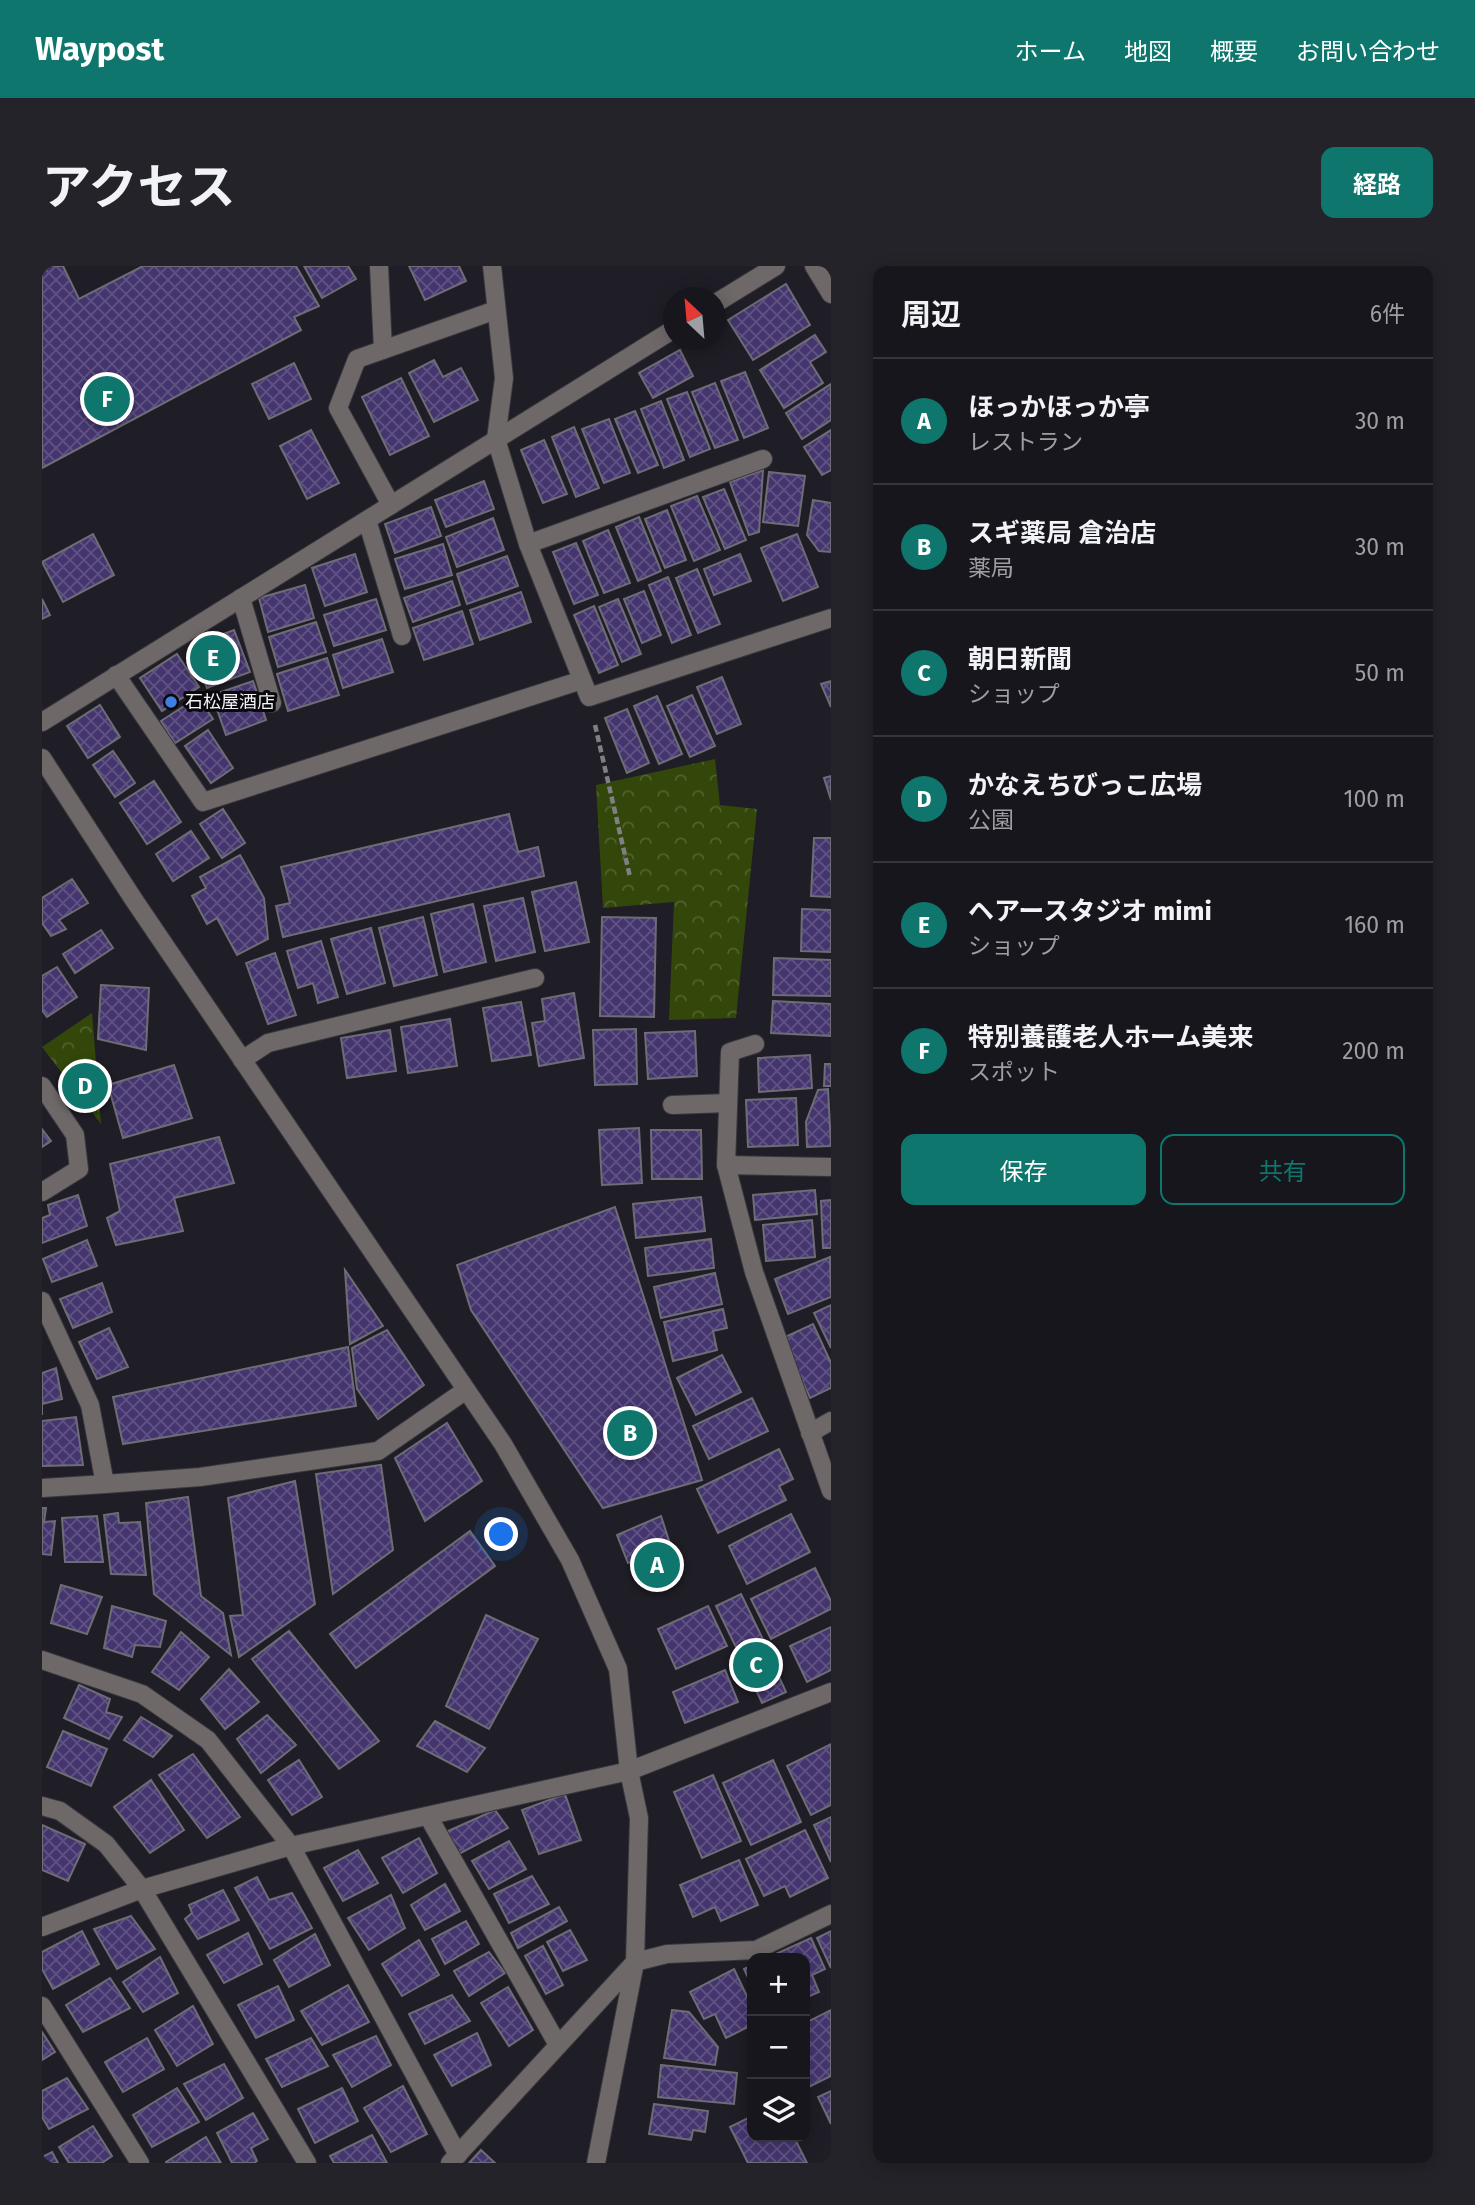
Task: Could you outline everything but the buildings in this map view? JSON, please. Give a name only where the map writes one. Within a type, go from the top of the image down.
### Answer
[{"type":"street","points":[[379,266],[383,350]]},
{"type":"street","points":[[492,266],[504,378],[496,439],[528,544],[586,688]]},
{"type":"street","points":[[726,297],[776,266]]},
{"type":"street","points":[[814,266],[831,294]]},
{"type":"street","points":[[391,505],[338,408],[357,359],[496,310]]},
{"type":"street","points":[[42,722],[663,336]]},
{"type":"street","points":[[528,544],[763,459]]},
{"type":"street","points":[[367,520],[402,636]]},
{"type":"street","points":[[241,598],[272,703]]},
{"type":"street","points":[[116,675],[204,802],[831,618]]},
{"type":"street","points":[[42,758],[134,900],[503,1444],[569,1560],[618,1669],[629,1772],[639,1818],[635,1962],[596,2163]]},
{"type":"street","points":[[242,1060],[268,1043],[535,978]]},
{"type":"street","points":[[755,1044],[730,1052],[726,1165],[754,1272],[831,1491]]},
{"type":"street","points":[[42,1086],[75,1135],[79,1170],[42,1192]]},
{"type":"street","points":[[672,1105],[728,1103]]},
{"type":"street","points":[[726,1165],[831,1167]]},
{"type":"street","points":[[42,1301],[90,1405],[105,1484]]},
{"type":"street","points":[[42,1488],[200,1477],[378,1451],[466,1390]]},
{"type":"street","points":[[810,1433],[831,1421]]},
{"type":"street","points":[[42,1660],[142,1694],[208,1740],[291,1846],[454,2159],[635,1962],[667,1954],[756,1950],[831,1914]]},
{"type":"street","points":[[42,1927],[142,1889],[291,1846],[629,1772],[831,1692]]},
{"type":"street","points":[[42,1806],[60,1811],[106,1844],[142,1889],[307,2163]]},
{"type":"street","points":[[428,1816],[558,2045]]},
{"type":"street","points":[[42,2006],[140,2163]]},
{"type":"path","points":[[586,688],[630,877]]},
{"type":"green space","points":[[715,759],[720,805],[757,809],[736,1018],[669,1020],[674,902],[603,908],[596,785]]},
{"type":"green space","points":[[92,1013],[101,1124],[42,1047]]},
{"type":"place","name":"特別養護老人ホーム美来","points":[[107,399]]},
{"type":"place","name":"ヘアースタジオ mimi","points":[[213,658]]},
{"type":"place","name":"石松屋酒店","points":[[171,702]]},
{"type":"place","name":"かなえちびっこ広場","points":[[85,1086]]},
{"type":"place","name":"スギ薬局 倉治店","points":[[630,1433]]},
{"type":"place","name":"ほっかほっか亭","points":[[657,1565]]},
{"type":"place","name":"朝日新聞","points":[[756,1665]]}]
